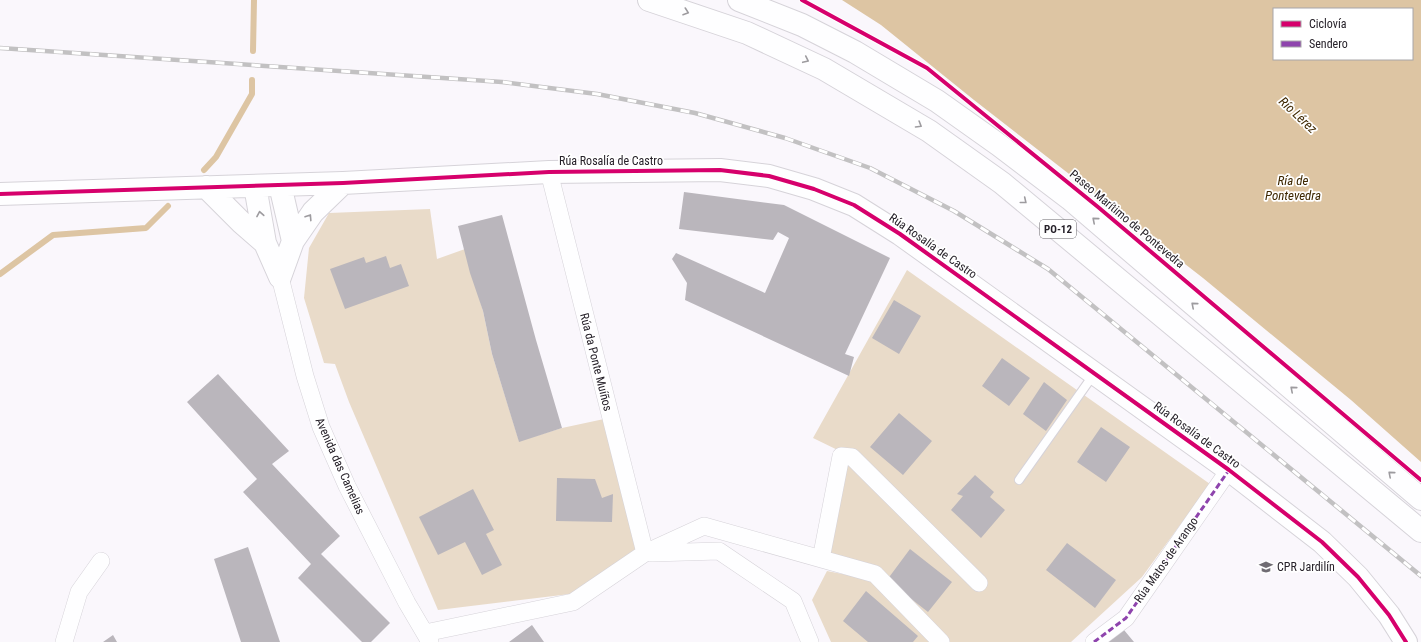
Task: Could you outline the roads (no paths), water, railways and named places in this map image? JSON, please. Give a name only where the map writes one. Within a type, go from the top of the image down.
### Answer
[{"type":"main road","name":"PO-12","points":[[649,0],[747,34],[824,69],[929,131],[1002,183],[1421,531]]},
{"type":"main road","name":"PO-12","points":[[739,0],[802,25],[855,52],[937,101],[999,145],[1070,199],[1421,499]]},
{"type":"main road","name":"Rúa Rosalía de Castro","points":[[0,194],[343,183],[549,172],[720,170],[769,176],[814,190],[854,205],[900,234],[1229,470],[1322,542],[1358,577],[1389,615],[1406,642]]},
{"type":"main road","points":[[280,277],[294,241],[313,212],[343,183]]},
{"type":"main road","points":[[280,185],[294,241]]},
{"type":"main road","points":[[255,186],[265,243],[280,277]]},
{"type":"main road","points":[[206,187],[242,223],[265,243]]},
{"type":"street","name":"Rúa da Ponte Muíños","points":[[549,172],[645,553]]},
{"type":"street","name":"Avenida das Camelias","points":[[280,277],[305,376],[321,427],[347,486],[429,640]]},
{"type":"street","points":[[821,559],[841,456],[852,457],[979,583]]},
{"type":"street","name":"Rúa Matos de Arango","points":[[1094,642],[1126,618],[1229,470]]},
{"type":"street","points":[[429,640],[573,602],[645,553],[704,526],[875,574],[942,642]]},
{"type":"street","points":[[645,553],[718,551],[793,601],[810,642]]},
{"type":"street","points":[[64,642],[79,592],[102,561]]},
{"type":"lane","points":[[1019,480],[1094,373]]},
{"type":"water","name":"Ría de Pontevedra","points":[[842,0],[1421,0],[1421,462],[1351,400],[1203,278],[974,100],[881,25]]},
{"type":"waterway","points":[[253,51],[254,0]]},
{"type":"waterway","points":[[204,170],[216,157],[252,94],[252,80]]},
{"type":"waterway","points":[[0,274],[53,235],[146,228],[168,206]]},
{"type":"railway","points":[[0,48],[502,82],[597,94],[695,113],[785,138],[870,168],[954,211],[1048,269],[1421,576]]},
{"type":"place","name":"CPR Jardilín","points":[[1266,567]]},
{"type":"water label","name":"Río Lérez","points":[[1298,115]]}]
